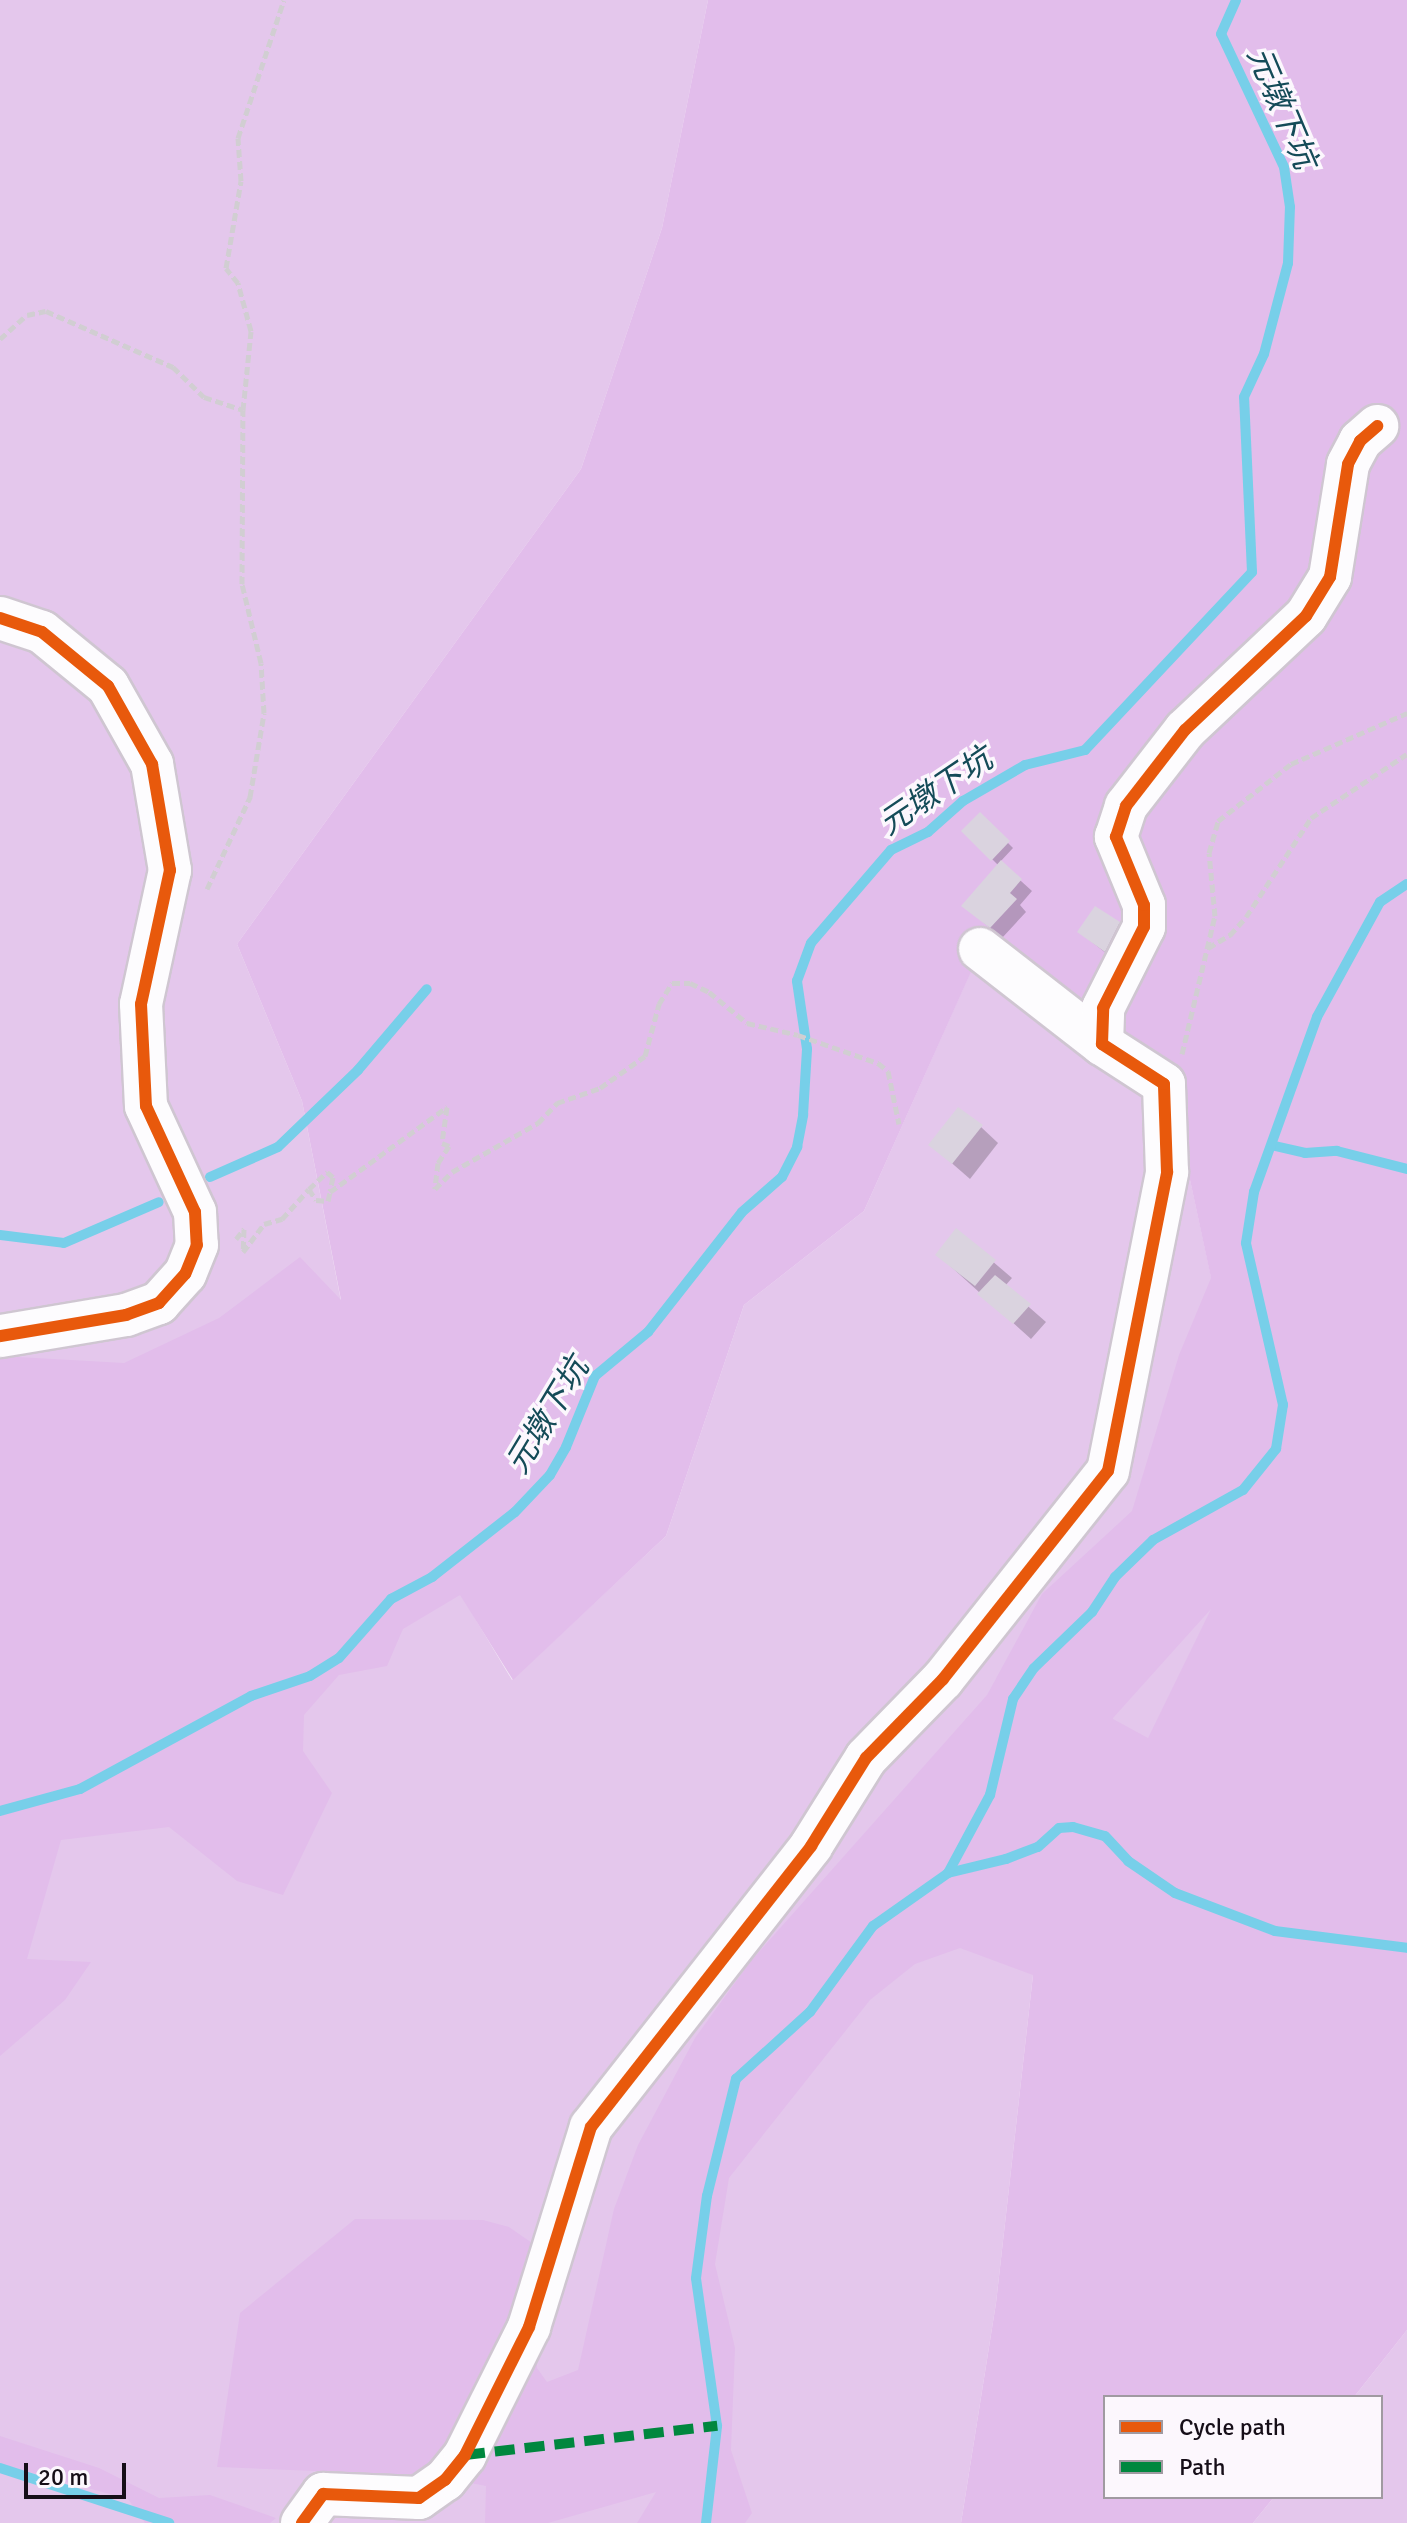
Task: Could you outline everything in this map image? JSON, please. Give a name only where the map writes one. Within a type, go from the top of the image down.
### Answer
[{"type":"street","points":[[1102,1044],[1103,1008],[1144,927],[1144,905],[1116,837],[1126,806],[1185,730],[1306,616],[1330,577],[1348,464],[1360,441],[1377,426]]},
{"type":"street","points":[[0,618],[42,632],[108,686],[152,764],[170,870],[141,1004],[146,1106],[195,1212],[197,1245],[192,1259],[159,1303],[126,1315],[0,1336]]},
{"type":"street","points":[[302,2523],[323,2494],[419,2498],[445,2480],[465,2455],[529,2327],[591,2127],[811,1846],[866,1758],[943,1679],[1108,1471],[1167,1172],[1164,1084],[1102,1044],[980,949]]},
{"type":"path","points":[[204,894],[250,797],[264,713],[261,663],[242,584],[243,410],[251,331],[238,283],[226,268],[241,181],[238,138],[284,0]]},
{"type":"path","points":[[0,339],[27,315],[46,311],[173,367],[204,397],[243,410]]},
{"type":"path","points":[[1164,1084],[1178,1072],[1215,916],[1209,853],[1218,821],[1291,764],[1407,713]]},
{"type":"path","points":[[1207,948],[1230,935],[1246,917],[1311,818],[1407,754]]},
{"type":"path","points":[[330,1192],[447,1107],[442,1143],[449,1146],[438,1163],[435,1189],[452,1172],[538,1123],[557,1103],[600,1088],[645,1056],[659,1004],[672,983],[690,983],[709,992],[747,1023],[805,1037],[878,1063],[888,1071],[899,1124]]},
{"type":"path","points":[[192,1259],[213,1265],[244,1229],[243,1252],[264,1224],[282,1219],[309,1189],[327,1172],[333,1177],[328,1201],[316,1200],[309,1189]]},
{"type":"shaded area","points":[[0,0],[708,0],[662,228],[581,469],[237,944],[302,1101],[368,1440],[512,1680],[666,1536],[744,1305],[864,1211],[971,971],[1169,1082],[1261,1508],[1033,1975],[996,2303],[961,2523],[0,2523]]},
{"type":"shaded area","points":[[708,0],[1407,0],[1407,2330],[1356,2395],[1103,2395],[1103,2499],[1272,2499],[1253,2523],[961,2523],[996,2303],[1033,1975],[960,1948],[915,1964],[870,2000],[729,2178],[715,2264],[735,2348],[731,2450],[752,2513],[745,2523],[637,2523],[656,2492],[548,2523],[485,2523],[486,2486],[436,2476],[217,2467],[240,2313],[355,2219],[483,2220],[509,2227],[535,2245],[537,2368],[547,2382],[578,2370],[614,2209],[638,2145],[695,2038],[750,1962],[987,1695],[1042,1594],[1132,1511],[1179,1355],[1211,1278],[1169,1082],[971,972],[864,1211],[744,1305],[666,1536],[513,1680],[460,1595],[403,1629],[387,1666],[339,1675],[304,1715],[303,1751],[332,1793],[283,1895],[237,1881],[169,1827],[61,1840],[27,1959],[91,1962],[65,2000],[0,2056],[0,1356],[124,1363],[219,1318],[300,1257],[341,1300],[302,1101],[237,944],[581,469],[662,228]],"holes":[[[1211,1609],[1148,1738],[1113,1718]]]},
{"type":"shaded area","points":[[1407,2330],[1407,2523],[1253,2523],[1272,2499],[1383,2499],[1383,2395],[1356,2395]]},
{"type":"shaded area","points":[[0,2436],[99,2468],[159,2498],[210,2495],[276,2518],[270,2523],[145,2523],[128,2499],[0,2464]]},
{"type":"building","points":[[980,812],[1010,841],[991,861],[961,831]]},
{"type":"building","points":[[1001,860],[1022,879],[1010,893],[1017,899],[990,928],[961,906]]},
{"type":"building","points":[[1095,906],[1120,922],[1105,952],[1077,932]]},
{"type":"building","points":[[958,1107],[983,1125],[952,1164],[928,1145]]},
{"type":"building","points":[[956,1228],[996,1260],[975,1286],[935,1255]]},
{"type":"building","points":[[995,1275],[1031,1304],[1013,1324],[977,1294]]},
{"type":"waterway","name":"元墩下坑","points":[[0,1811],[80,1789],[251,1696],[310,1676],[339,1658],[391,1599],[432,1577],[515,1512],[550,1475],[566,1447],[595,1376],[648,1332],[742,1212],[782,1177],[797,1147],[803,1115],[807,1049],[797,981],[811,943],[891,850],[928,832],[963,801],[1025,765],[1085,750],[1252,572],[1244,397],[1264,354],[1288,263],[1290,207],[1284,167],[1221,34],[1236,0]]},
{"type":"waterway","points":[[706,2523],[717,2426],[696,2278],[707,2196],[736,2079],[810,2012],[873,1926],[948,1873],[990,1795],[1013,1699],[1034,1668],[1092,1612],[1115,1577],[1153,1540],[1243,1490],[1276,1449],[1283,1405],[1246,1243],[1254,1192],[1317,1017],[1380,902],[1407,884]]},
{"type":"waterway","points":[[210,1177],[278,1147],[358,1070],[427,989]]},
{"type":"waterway","points":[[1275,1146],[1305,1153],[1337,1151],[1407,1169]]},
{"type":"waterway","points":[[0,1235],[64,1243],[159,1202]]},
{"type":"waterway","points":[[948,1873],[1006,1859],[1038,1847],[1059,1828],[1073,1827],[1105,1836],[1128,1861],[1175,1893],[1275,1931],[1407,1948]]},
{"type":"waterway","points":[[0,2468],[169,2523]]},
{"type":"marked path","points":[[465,2455],[717,2426]]},
{"type":"cycle path","points":[[302,2523],[323,2494],[419,2498],[445,2480],[465,2455],[529,2327],[591,2127],[811,1846],[866,1758],[943,1679],[1108,1471],[1167,1172],[1164,1084],[1102,1044],[1103,1008],[1144,927],[1144,905],[1116,837],[1126,806],[1185,730],[1306,616],[1330,577],[1348,464],[1360,441],[1377,426]]},
{"type":"cycle path","points":[[0,618],[42,632],[108,686],[152,764],[170,870],[141,1004],[146,1106],[195,1212],[197,1245],[185,1274],[159,1303],[126,1315],[0,1336]]}]
